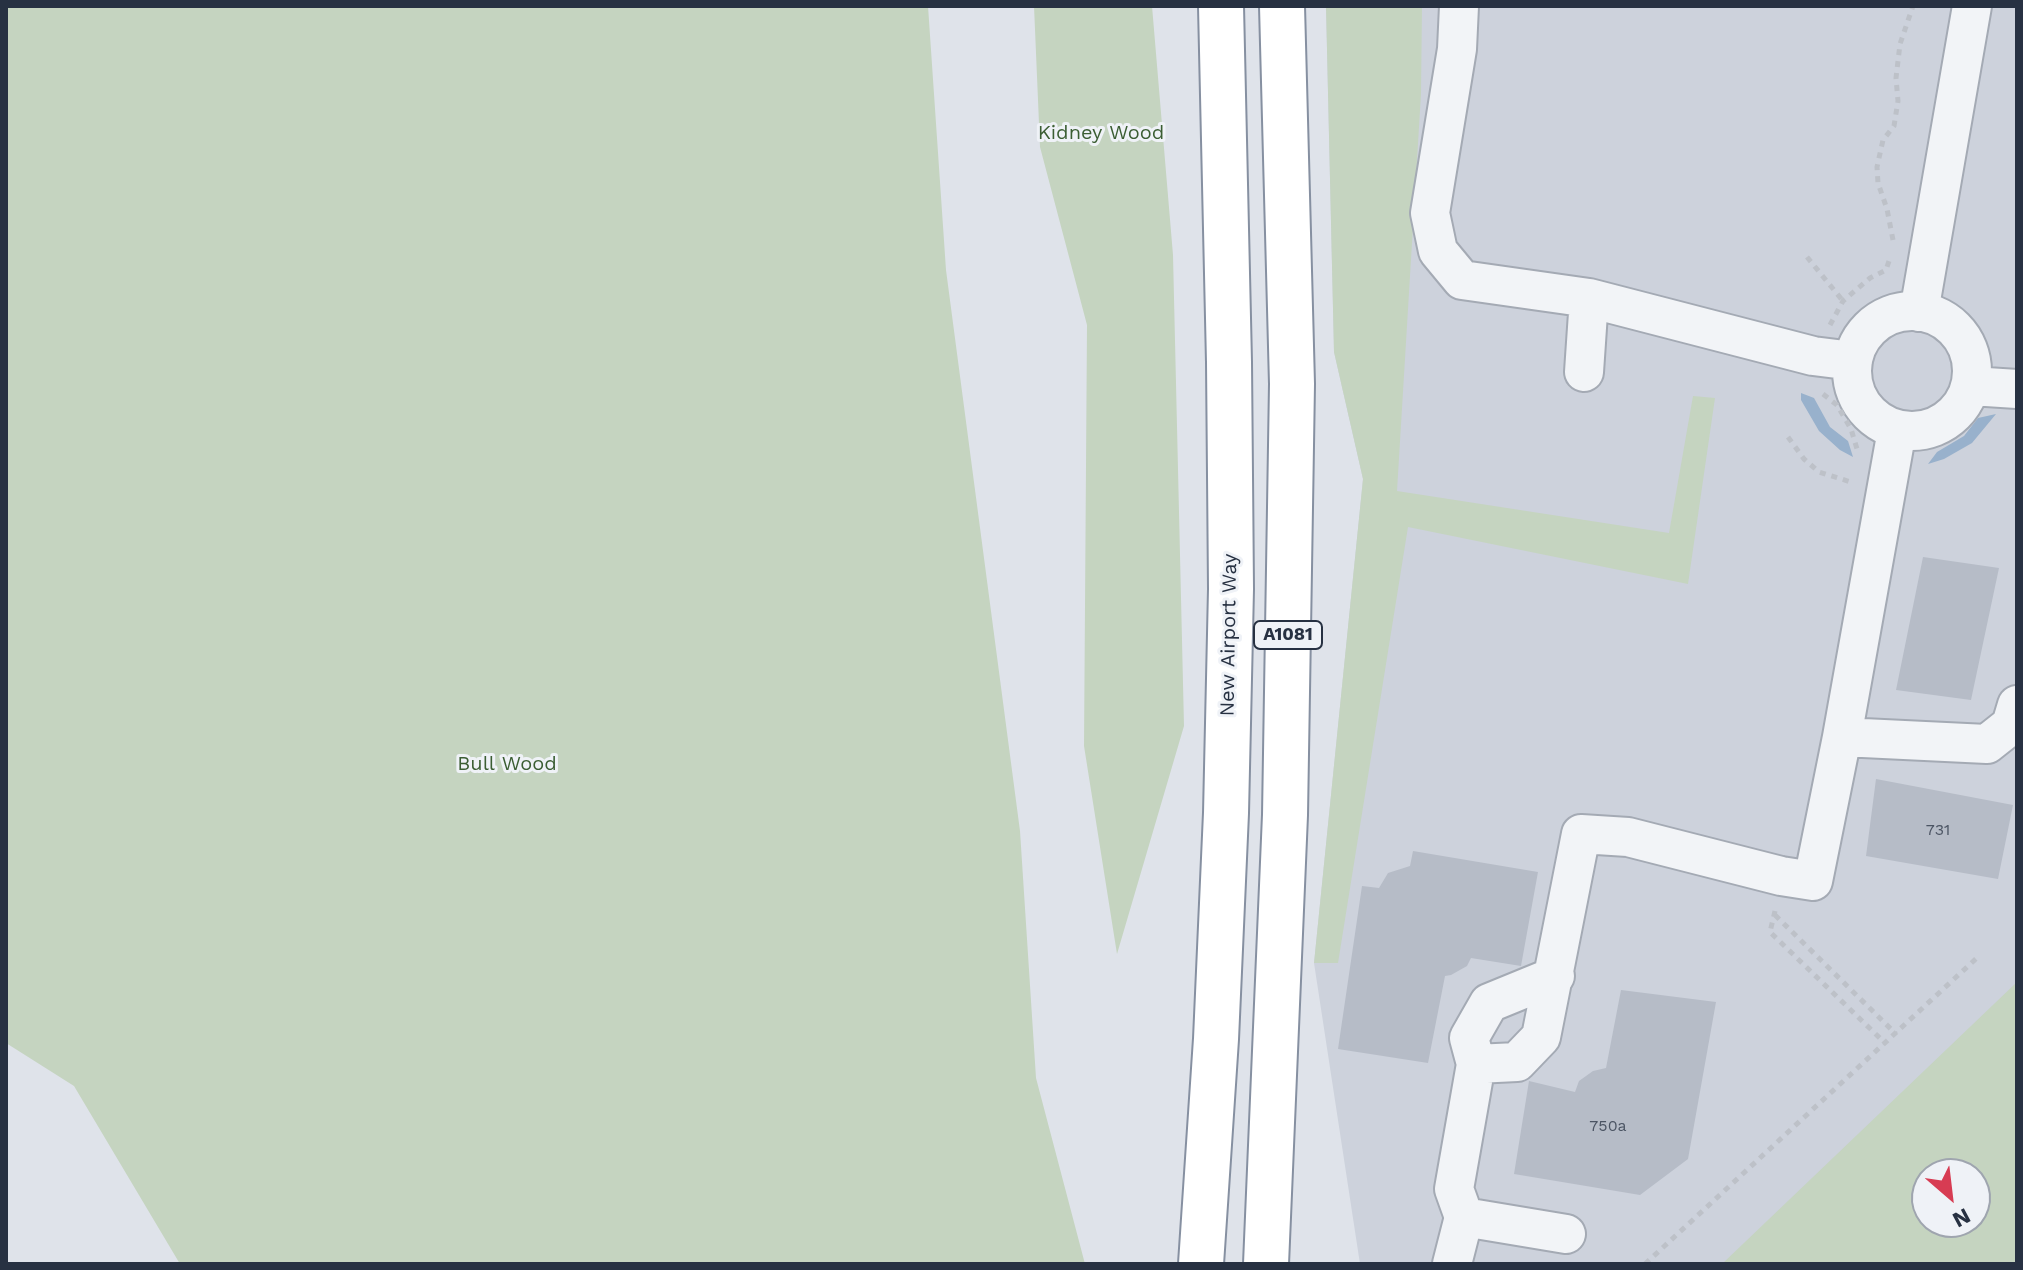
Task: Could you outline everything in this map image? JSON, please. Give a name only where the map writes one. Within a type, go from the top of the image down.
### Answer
[{"type":"highway","name":"A1081","points":[[1204,6],[1223,110]]},
{"type":"highway","name":"New Airport Way","points":[[1201,1264],[1224,858],[1231,589],[1221,6]]},
{"type":"highway","name":"A1081","points":[[1266,1264],[1285,815],[1292,384],[1282,6]]},
{"type":"street","points":[[1459,6],[1457,49],[1430,213],[1438,251],[1462,280],[1589,298],[1813,356],[1853,361]]},
{"type":"street","points":[[1919,312],[1972,6]]},
{"type":"street","points":[[1584,372],[1589,298]]},
{"type":"street","points":[[1901,312],[1919,312],[1938,317],[1955,329],[1967,346],[1972,365],[1971,386],[1963,404],[1951,418],[1916,432],[1897,430],[1880,423],[1857,396],[1852,379],[1853,361],[1869,329],[1884,318],[1901,312]]},
{"type":"street","points":[[1971,386],[2017,389]]},
{"type":"street","points":[[1476,1064],[1517,1062],[1541,1037],[1581,834],[1628,837],[1781,876],[1813,881],[1897,430]]},
{"type":"street","points":[[1842,737],[1987,744],[2011,725],[2017,705]]},
{"type":"street","points":[[1452,1264],[1464,1217],[1454,1189],[1476,1064],[1469,1038],[1489,1003],[1555,976]]},
{"type":"street","points":[[1464,1217],[1566,1234]]},
{"type":"path","points":[[1894,243],[1878,183],[1877,167],[1883,140],[1894,126],[1900,44],[1913,6]]},
{"type":"path","points":[[1807,257],[1843,301]]},
{"type":"path","points":[[1857,459],[1851,429],[1837,405],[1813,386],[1813,356],[1843,301],[1870,278],[1886,270],[1890,257]]},
{"type":"path","points":[[1788,437],[1804,459],[1819,472],[1855,483]]},
{"type":"path","points":[[1852,498],[1857,468]]},
{"type":"path","points":[[1886,1044],[1770,932],[1774,914],[1896,1034]]},
{"type":"path","points":[[1645,1264],[1979,956]]},
{"type":"shaded area","points":[[1326,6],[2017,6],[2017,1264],[1360,1264],[1314,963],[1363,479],[1334,352]]},
{"type":"green space","name":"Bull Wood","points":[[6,6],[928,6],[946,270],[1020,831],[1036,1078],[1085,1264],[180,1264],[74,1086],[6,1043]]},
{"type":"green space","name":"Kidney Wood","points":[[1034,6],[1152,6],[1173,255],[1184,726],[1117,954],[1084,746],[1087,325],[1040,147]]},
{"type":"green space","points":[[1326,6],[1422,6],[1421,94],[1397,491],[1669,533],[1693,396],[1715,398],[1688,584],[1408,527],[1338,963],[1314,963],[1363,479],[1334,352]]},
{"type":"green space","points":[[2017,982],[2017,1264],[1722,1264]]},
{"type":"water","points":[[1801,393],[1814,398],[1830,427],[1848,441],[1853,457],[1819,431],[1801,400]]},
{"type":"water","points":[[1996,414],[1972,443],[1928,464],[1937,452],[1964,436],[1978,418]]},
{"type":"building","points":[[1923,557],[1999,568],[1971,700],[1896,690]]},
{"type":"building","points":[[1876,779],[2013,805],[1998,879],[1866,856]]},
{"type":"building","points":[[1413,851],[1538,872],[1521,966],[1471,958],[1467,966],[1445,976],[1428,1063],[1338,1049],[1362,886],[1379,888],[1388,873],[1410,866]]},
{"type":"building","points":[[1621,990],[1716,1002],[1688,1159],[1640,1195],[1514,1174],[1529,1081],[1575,1092],[1579,1081],[1593,1071],[1606,1068]]}]
